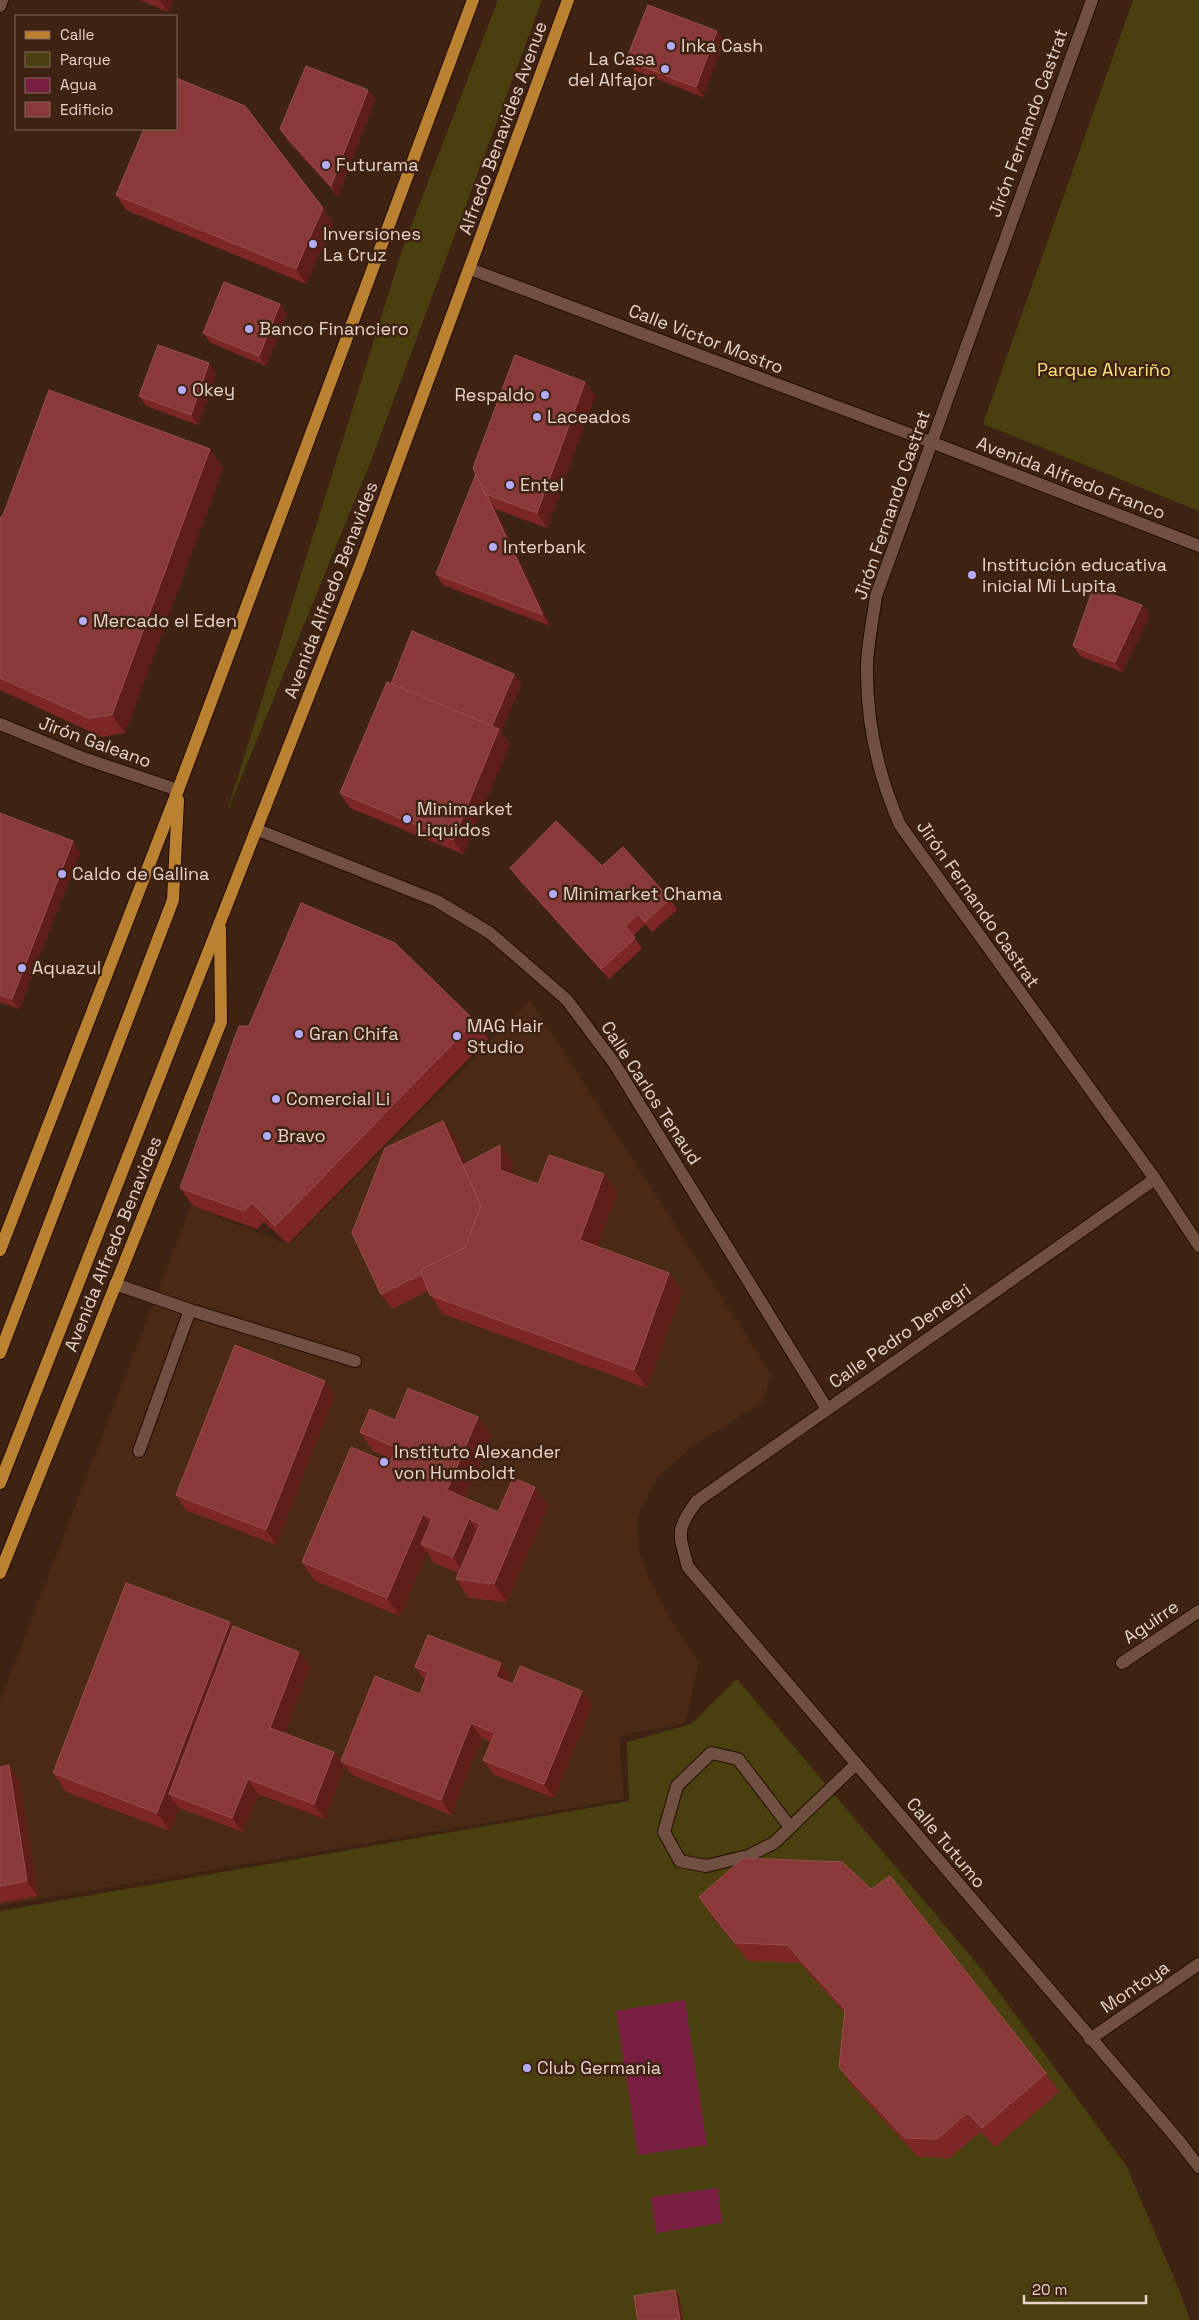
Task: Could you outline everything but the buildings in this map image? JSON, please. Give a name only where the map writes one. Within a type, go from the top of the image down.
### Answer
[{"type":"main road","points":[[0,1250],[178,790],[473,0]]},
{"type":"main road","name":"Alfredo Benavides Avenue","points":[[470,269],[568,0]]},
{"type":"main road","name":"Avenida Alfredo Benavides","points":[[0,1483],[220,922],[258,830],[360,565],[470,269]]},
{"type":"main road","points":[[0,1353],[173,900],[178,790]]},
{"type":"main road","name":"Avenida Alfredo Benavides","points":[[0,1573],[221,1022],[220,922]]},
{"type":"street","points":[[0,6],[2,0]]},
{"type":"street","name":"Jirón Fernando Castrat","points":[[1092,0],[876,596],[867,664],[870,721],[887,794],[900,825],[1155,1179],[1199,1246]]},
{"type":"street","name":"Calle Victor Mostro","points":[[470,269],[931,442]]},
{"type":"street","name":"Avenida Alfredo Franco","points":[[931,442],[1199,546]]},
{"type":"street","name":"Jirón Galeano","points":[[0,724],[92,761],[178,790]]},
{"type":"street","name":"Calle Carlos Tenaud","points":[[258,830],[437,901],[490,933],[566,1000],[614,1063],[827,1409]]},
{"type":"street","name":"Calle Pedro Denegri","points":[[679,1534],[687,1514],[697,1501],[1155,1179]]},
{"type":"street","points":[[116,1284],[190,1310],[355,1361]]},
{"type":"street","points":[[139,1451],[190,1310]]},
{"type":"street","name":"Calle Tutumo","points":[[679,1534],[688,1567],[1179,2141],[1199,2168]]},
{"type":"street","name":"Aguirre","points":[[1122,1663],[1199,1610]]},
{"type":"street","points":[[790,1827],[738,1759],[711,1753],[677,1786],[664,1832],[680,1861],[706,1866],[748,1856],[774,1843],[856,1764]]},
{"type":"street","name":"Montoya","points":[[1090,2038],[1199,1964]]},
{"type":"shaded area","name":"Instituto Alexander von Humboldt","points":[[530,1000],[771,1374],[763,1402],[693,1446],[657,1478],[637,1518],[639,1552],[648,1576],[672,1623],[699,1661],[685,1723],[619,1736],[624,1799],[0,1906],[0,1701],[191,1206],[289,1245]]},
{"type":"green space","points":[[498,0],[542,0],[371,461],[226,815],[403,247]]},
{"type":"green space","name":"Parque Alvariño","points":[[1133,0],[1199,0],[1199,511],[983,424]]},
{"type":"green space","name":"Club Germania","points":[[737,1679],[984,1972],[1126,2165],[1190,2320],[0,2320],[0,1911],[629,1801],[627,1742],[691,1724]]},
{"type":"water","points":[[685,2000],[707,2145],[638,2155],[616,2011]]},
{"type":"water","points":[[718,2188],[722,2223],[656,2233],[651,2197]]},
{"type":"place","name":"Inka Cash","points":[[671,46]]},
{"type":"place","name":"La Casa del Alfajor","points":[[665,69]]},
{"type":"place","name":"Futurama","points":[[326,165]]},
{"type":"place","name":"Inversiones La Cruz","points":[[313,244]]},
{"type":"place","name":"Banco Financiero","points":[[249,329]]},
{"type":"place","name":"Okey","points":[[182,390]]},
{"type":"place","name":"Respaldo","points":[[545,395]]},
{"type":"place","name":"Laceados","points":[[537,417]]},
{"type":"place","name":"Entel","points":[[510,485]]},
{"type":"place","name":"Interbank","points":[[493,547]]},
{"type":"place","name":"Institución educativa inicial Mi Lupita","points":[[972,575]]},
{"type":"place","name":"Mercado el Eden","points":[[83,621]]},
{"type":"place","name":"Minimarket Liquidos","points":[[407,819]]},
{"type":"place","name":"Caldo de Gallina","points":[[62,874]]},
{"type":"place","name":"Minimarket Chama","points":[[553,894]]},
{"type":"place","name":"Aquazul","points":[[22,968]]},
{"type":"place","name":"Gran Chifa","points":[[299,1034]]},
{"type":"place","name":"MAG Hair Studio","points":[[457,1036]]},
{"type":"place","name":"Comercial Li","points":[[276,1099]]},
{"type":"place","name":"Bravo","points":[[267,1136]]},
{"type":"place","name":"Instituto Alexander von Humboldt","points":[[384,1462]]},
{"type":"place","name":"Club Germania","points":[[527,2068]]}]
